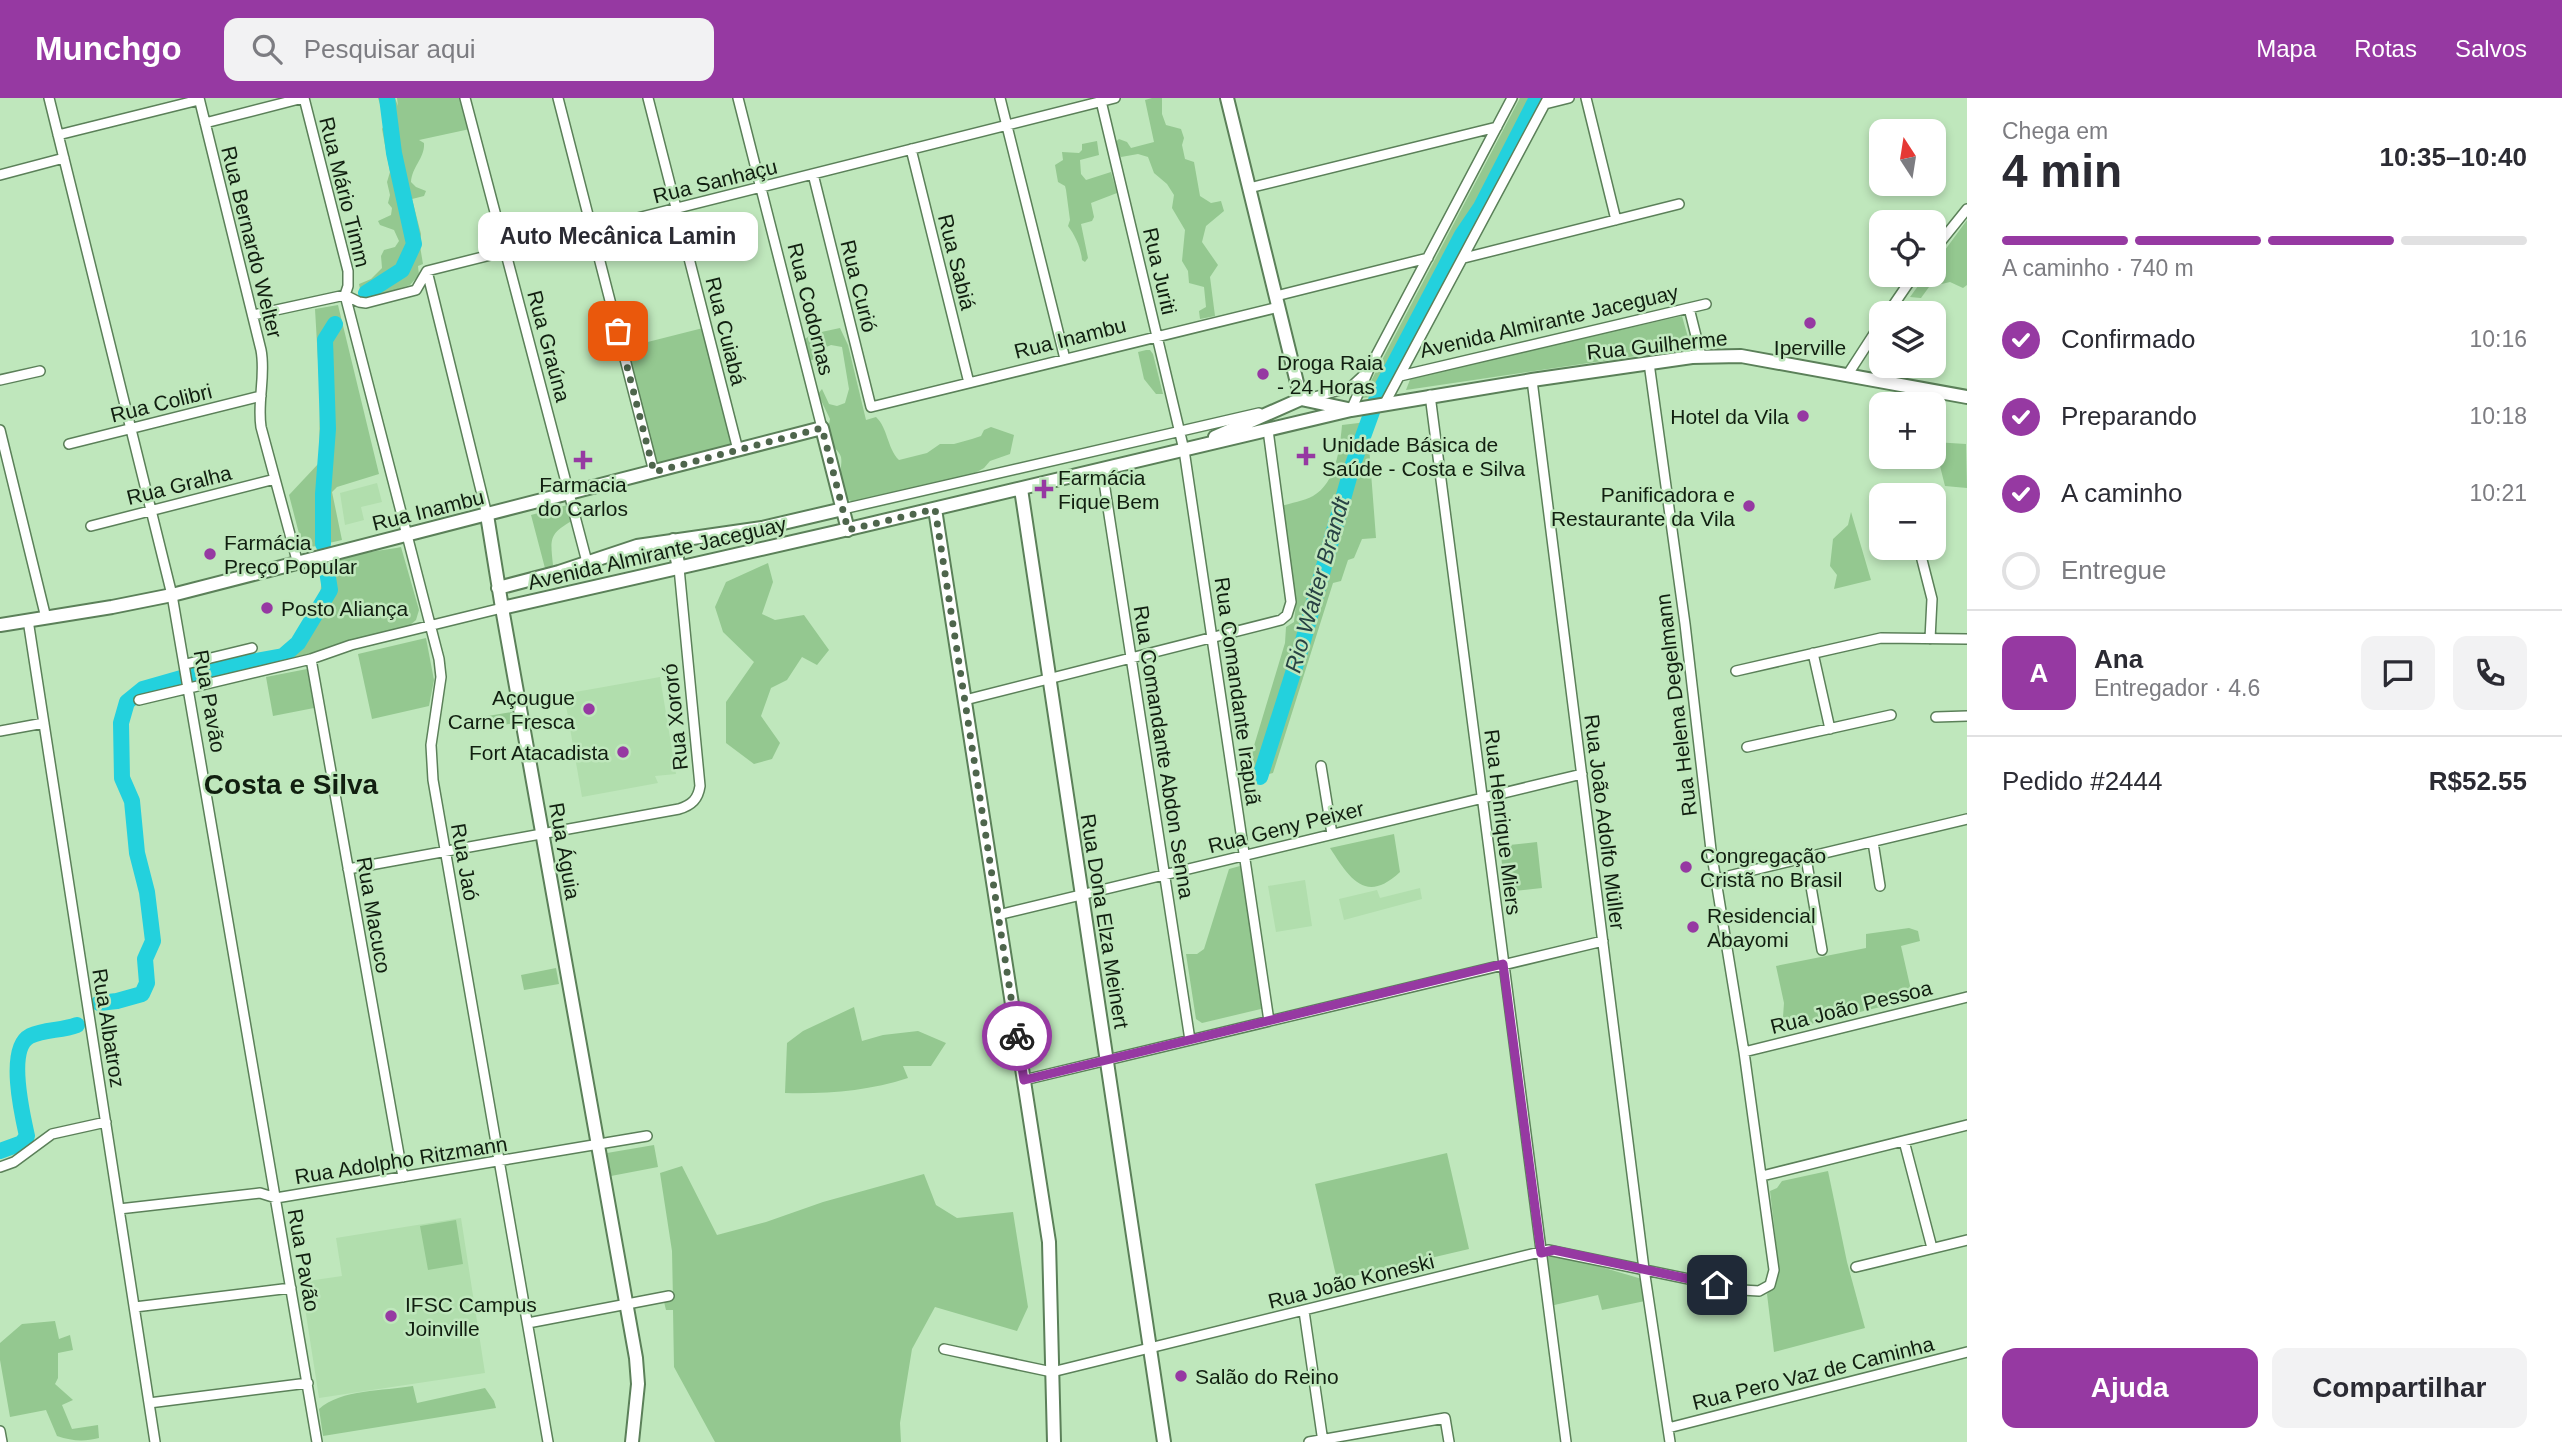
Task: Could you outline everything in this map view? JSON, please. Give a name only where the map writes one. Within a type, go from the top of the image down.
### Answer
[{"type":"street","name":"Rua Pavão","points":[[49,98],[172,595],[190,685],[317,1442]]},
{"type":"street","points":[[205,123],[303,98]]},
{"type":"street","name":"Rua Mário Timm","points":[[303,98],[348,271],[345,295]]},
{"type":"street","name":"Rua Graúna","points":[[466,98],[587,562]]},
{"type":"street","points":[[558,98],[654,472]]},
{"type":"street","name":"Rua Cuiabá","points":[[648,98],[738,450]]},
{"type":"street","name":"Rua Codornas","points":[[738,98],[848,530]]},
{"type":"street","points":[[1000,98],[1065,359]]},
{"type":"street","name":"Rua Sanhaçu","points":[[253,315],[345,295],[366,303],[408,293],[420,285],[427,271],[1115,98]]},
{"type":"street","points":[[1227,98],[1304,400],[1316,411],[1307,421],[1294,416],[1293,408],[1304,400]]},
{"type":"street","points":[[1352,410],[1370,367],[1512,98]]},
{"type":"street","points":[[1378,405],[1400,376],[1546,101],[1569,98]]},
{"type":"street","points":[[1586,98],[1616,220]]},
{"type":"street","points":[[58,135],[199,99]]},
{"type":"street","name":"Rua Bernardo Welter","points":[[199,99],[263,362],[261,396]]},
{"type":"street","name":"Rua Juriti","points":[[1101,101],[1184,450]]},
{"type":"street","points":[[1249,188],[1497,127]]},
{"type":"street","name":"Rua Sabiá","points":[[911,149],[969,383]]},
{"type":"street","points":[[0,175],[64,158]]},
{"type":"street","name":"Rua Curió","points":[[813,174],[871,407]]},
{"type":"street","points":[[1464,258],[1679,204]]},
{"type":"street","points":[[1946,235],[1967,209]]},
{"type":"street","name":"Rua Inambu","points":[[871,407],[1157,337],[1428,258]]},
{"type":"street","name":"Rua Águia","points":[[427,271],[487,514],[638,1372],[632,1442]]},
{"type":"street","name":"Rua Jaó","points":[[345,295],[441,668],[431,762],[548,1442]]},
{"type":"street","name":"Avenida Almirante Jaceguay","points":[[1400,376],[1706,304]]},
{"type":"street","points":[[1689,308],[1701,356]]},
{"type":"street","points":[[1848,374],[1869,342]]},
{"type":"street","name":"Rua Guilherme","points":[[1307,421],[1430,395],[1701,356],[1741,356],[1967,397]]},
{"type":"street","name":"Rua Helena Degelmann","points":[[1649,363],[1716,879],[1744,1052],[1774,1270],[1773,1281],[1767,1288]]},
{"type":"street","name":"Avenida Almirante Jaceguay","points":[[498,588],[550,575],[637,546],[762,528],[1278,408],[1351,387],[1370,367]]},
{"type":"street","points":[[0,380],[40,371]]},
{"type":"street","name":"Rua João Adolfo Müller","points":[[1532,380],[1644,1269],[1670,1442]]},
{"type":"street","name":"Rua Henrique Miers","points":[[1430,395],[1566,1442]]},
{"type":"street","points":[[261,396],[261,427],[298,564]]},
{"type":"street","name":"Rua Colibri","points":[[69,444],[261,396]]},
{"type":"street","name":"Rua Guilherme","points":[[1304,400],[1352,410]]},
{"type":"street","name":"Avenida Almirante Jaceguay","points":[[1184,450],[1278,408]]},
{"type":"street","name":"Avenida Almirante Jaceguay","points":[[139,699],[311,659],[351,645],[430,625],[848,530],[1307,421]]},
{"type":"street","name":"Rua Inambu","points":[[0,625],[172,595],[822,428]]},
{"type":"street","points":[[0,430],[46,618]]},
{"type":"street","points":[[965,700],[1273,624],[1287,615],[1291,602],[1268,430]]},
{"type":"street","name":"Rua Comandante Irapuã","points":[[1184,450],[1269,1021]]},
{"type":"street","name":"Rua Comandante Abdon Senna","points":[[1102,469],[1191,1040]]},
{"type":"street","name":"Rua Gralha","points":[[91,526],[275,478]]},
{"type":"street","name":"Rua Dona Elza Meinert","points":[[1021,489],[1164,1442]]},
{"type":"street","points":[[935,509],[1049,1242],[1054,1442]]},
{"type":"street","points":[[673,540],[679,568]]},
{"type":"street","points":[[1922,560],[1932,599],[1930,639]]},
{"type":"street","points":[[587,562],[599,586]]},
{"type":"street","name":"Rua Xororó","points":[[348,869],[679,809],[696,799],[700,786],[679,568]]},
{"type":"street","name":"Rua Albatroz","points":[[28,620],[155,1442]]},
{"type":"street","points":[[1736,671],[1881,638],[1967,639]]},
{"type":"street","points":[[186,667],[252,648]]},
{"type":"street","points":[[1813,653],[1830,729]]},
{"type":"street","name":"Rua Macuco","points":[[311,659],[403,1177]]},
{"type":"street","points":[[1747,747],[1891,715]]},
{"type":"street","points":[[1936,717],[1967,716]]},
{"type":"street","points":[[0,731],[44,723]]},
{"type":"street","points":[[1321,766],[1332,834]]},
{"type":"street","name":"Rua Geny Peixer","points":[[998,915],[1582,774]]},
{"type":"street","points":[[1716,879],[1967,819]]},
{"type":"street","points":[[1873,842],[1880,886]]},
{"type":"street","points":[[1806,858],[1822,950]]},
{"type":"street","points":[[1024,1080],[1603,941]]},
{"type":"street","name":"Rua João Pessoa","points":[[1744,1052],[1967,997]]},
{"type":"street","points":[[0,1167],[14,1162],[52,1133],[106,1122]]},
{"type":"street","points":[[1762,1176],[1967,1125]]},
{"type":"street","name":"Rua Adolpho Ritzmann","points":[[119,1209],[260,1193],[276,1198],[647,1136]]},
{"type":"street","points":[[1904,1141],[1932,1248]]},
{"type":"street","points":[[1856,1267],[1967,1240]]},
{"type":"street","name":"Rua João Koneski","points":[[944,1349],[1052,1372],[1554,1250],[1742,1290],[1759,1291],[1767,1288]]},
{"type":"street","points":[[135,1307],[291,1288]]},
{"type":"street","points":[[528,1323],[669,1296]]},
{"type":"street","points":[[1304,1311],[1323,1441]]},
{"type":"street","name":"Rua Pero Vaz de Caminha","points":[[1668,1428],[1967,1352]]},
{"type":"street","points":[[149,1403],[307,1383]]},
{"type":"street","points":[[1309,1442],[1445,1418],[1449,1442]]},
{"type":"street","points":[[0,1431],[2,1442]]},
{"type":"shaded area","points":[[378,98],[386,98],[387,103],[388,98],[395,98],[398,106],[397,98],[461,98],[470,129],[419,140],[424,143],[424,148],[411,182],[426,191],[424,196],[412,199],[421,234],[423,264],[418,266],[419,275],[410,285],[367,299],[363,297],[384,282],[398,278],[408,268],[418,239],[409,223],[412,242],[404,264],[361,294],[359,284],[371,279],[382,268],[381,256],[384,250],[395,247],[399,241],[394,230],[380,225],[378,221],[391,215],[392,208],[388,203],[390,195],[387,182],[390,172],[382,129],[386,122]]},
{"type":"shaded area","points":[[1162,98],[1162,114],[1166,125],[1181,129],[1185,159],[1194,162],[1200,196],[1211,203],[1221,201],[1224,211],[1206,226],[1202,242],[1218,265],[1210,277],[1215,316],[1200,319],[1199,311],[1206,307],[1204,287],[1189,283],[1188,271],[1182,261],[1185,230],[1172,208],[1174,195],[1167,184],[1154,173],[1148,157],[1138,154],[1121,157],[1113,144],[1119,139],[1127,142],[1131,148],[1154,142],[1145,100]]},
{"type":"shaded area","points":[[1520,98],[1540,98],[1387,395],[1362,398]]},
{"type":"shaded area","points":[[1097,141],[1099,155],[1080,160],[1081,174],[1086,180],[1111,172],[1117,193],[1091,203],[1094,217],[1092,221],[1081,224],[1088,258],[1085,262],[1068,226],[1070,220],[1066,190],[1065,186],[1058,182],[1055,165],[1063,160],[1062,152],[1079,153],[1082,144]]},
{"type":"shaded area","points":[[1967,220],[1967,285],[1963,288],[1946,283],[1946,249]]},
{"type":"shaded area","points":[[1917,287],[1929,287],[1921,298],[1910,297]]},
{"type":"shaded area","points":[[338,305],[379,474],[337,487],[332,492],[342,540],[303,549],[289,495],[319,463],[320,395],[315,309]]},
{"type":"shaded area","points":[[1682,316],[1691,348],[1406,390],[1411,377]]},
{"type":"shaded area","points":[[703,328],[733,448],[654,467],[624,348]]},
{"type":"shaded area","points":[[840,328],[848,345],[866,420],[876,417],[899,460],[927,453],[940,444],[954,444],[981,436],[984,430],[991,427],[1014,435],[1010,454],[990,461],[984,468],[966,478],[855,503],[846,498],[839,488],[841,457],[826,439],[830,419],[818,394],[822,389],[829,404],[837,406],[845,403],[849,389],[842,347],[831,345],[819,350],[818,358],[809,361],[805,339],[812,334]]},
{"type":"shaded area","points":[[1146,350],[1153,354],[1163,394],[1156,394],[1144,379],[1138,352]]},
{"type":"shaded area","points":[[1367,420],[1376,538],[1362,539],[1354,558],[1348,560],[1341,581],[1333,583],[1273,773],[1253,778],[1247,769],[1285,643],[1286,627],[1294,622],[1296,603],[1281,506],[1309,498],[1321,490],[1332,474],[1342,425]]},
{"type":"shaded area","points":[[1946,443],[1966,444],[1967,488],[1946,486],[1941,469],[1946,469]]},
{"type":"shaded area","points":[[377,483],[382,502],[361,507],[364,520],[345,525],[340,493]]},
{"type":"shaded area","points":[[571,504],[575,519],[553,537],[553,565],[546,572],[531,515]]},
{"type":"shaded area","points":[[1851,512],[1871,580],[1834,589],[1837,575],[1830,566],[1833,539],[1848,525]]},
{"type":"shaded area","points":[[401,547],[419,610],[416,620],[409,626],[289,663],[209,678],[200,679],[195,676],[195,671],[279,654],[291,647],[304,626],[306,613],[320,595],[323,569],[351,556]]},
{"type":"shaded area","points":[[768,563],[773,582],[762,614],[775,620],[804,615],[829,650],[817,665],[802,657],[787,680],[771,688],[761,716],[780,743],[772,759],[754,764],[726,743],[726,702],[754,662],[723,632],[715,607],[726,582]]},
{"type":"shaded area","points":[[426,638],[434,680],[429,706],[372,719],[358,654]]},
{"type":"shaded area","points":[[307,669],[314,708],[273,716],[266,677]]},
{"type":"shaded area","name":"Fort Atacadista","points":[[660,677],[676,774],[655,776],[658,783],[582,797],[564,694]]},
{"type":"shaded area","points":[[512,712],[514,723],[472,731],[470,719]]},
{"type":"shaded area","points":[[1394,834],[1400,872],[1388,882],[1377,886],[1367,887],[1351,877],[1330,848]]},
{"type":"shaded area","points":[[1537,842],[1542,888],[1505,892],[1500,846]]},
{"type":"shaded area","points":[[1240,866],[1247,869],[1265,1008],[1202,1023],[1196,1019],[1186,954],[1197,954],[1204,949],[1229,869]]},
{"type":"shaded area","points":[[1305,880],[1312,926],[1276,932],[1268,886]]},
{"type":"shaded area","points":[[1420,888],[1422,899],[1344,920],[1339,899],[1377,890],[1380,898]]},
{"type":"shaded area","points":[[1909,928],[1918,931],[1920,941],[1901,946],[1913,999],[1782,1031],[1784,1003],[1776,966],[1866,948],[1866,934]]},
{"type":"shaded area","points":[[556,968],[559,984],[524,990],[521,975]]},
{"type":"shaded area","points":[[854,1007],[862,1041],[883,1035],[918,1031],[946,1043],[931,1066],[903,1066],[908,1078],[848,1091],[785,1093],[787,1043],[803,1031]]},
{"type":"shaded area","points":[[654,1145],[658,1167],[611,1176],[607,1153]]},
{"type":"shaded area","points":[[1447,1153],[1469,1249],[1337,1280],[1315,1184]]},
{"type":"shaded area","points":[[682,1166],[717,1235],[924,1174],[936,1205],[957,1218],[1013,1212],[1028,1307],[1017,1331],[935,1307],[912,1349],[900,1423],[901,1442],[715,1442],[674,1367],[673,1310],[666,1310],[664,1302],[673,1300],[672,1251],[660,1173]]},
{"type":"shaded area","points":[[1828,1171],[1847,1262],[1865,1328],[1774,1352],[1767,1294],[1777,1281],[1779,1268],[1770,1191],[1777,1188],[1782,1181]]},
{"type":"shaded area","name":"IFSC Campus Joinville","points":[[461,1218],[485,1373],[319,1398],[301,1282],[342,1276],[336,1238]]},
{"type":"shaded area","points":[[456,1220],[463,1264],[428,1270],[420,1226]]},
{"type":"shaded area","points":[[1551,1254],[1642,1279],[1645,1301],[1602,1310],[1598,1295],[1550,1306],[1544,1261]]},
{"type":"shaded area","points":[[55,1321],[59,1339],[70,1335],[73,1350],[58,1353],[58,1378],[55,1384],[73,1400],[62,1405],[72,1429],[98,1425],[99,1438],[78,1440],[57,1436],[46,1410],[10,1417],[0,1360],[0,1343],[22,1324]]},
{"type":"shaded area","points":[[413,1386],[417,1403],[485,1388],[496,1408],[323,1436],[319,1409],[328,1402],[351,1394]]},
{"type":"waterway","points":[[366,293],[402,270],[414,244],[394,153],[387,98]]},
{"type":"waterway","name":"Rio Walter Brandt","points":[[1260,777],[1301,648],[1352,467],[1378,395],[1537,98]]},
{"type":"waterway","points":[[323,544],[323,494],[328,429],[325,340],[335,324]]},
{"type":"waterway","points":[[99,1003],[142,994],[147,983],[145,959],[153,941],[147,892],[137,853],[132,801],[122,778],[121,723],[127,702],[143,689],[213,669],[283,656],[298,643],[330,590],[327,571]]},
{"type":"waterway","points":[[0,1151],[22,1143],[27,1136],[18,1082],[19,1054],[23,1043],[30,1036],[77,1025]]},
{"type":"way so far","points":[[618,331],[654,472],[822,428],[848,530],[935,509],[1017,1036]]},
{"type":"place","name":"Iperville","points":[[1810,323]]},
{"type":"place","name":"Auto Mecânica Lamin","points":[[618,331]]},
{"type":"place","name":"Droga Raia - 24 Horas","points":[[1263,374]]},
{"type":"place","name":"Hotel da Vila","points":[[1803,416]]},
{"type":"place","name":"Unidade Básica de Saúde - Costa e Silva","points":[[1306,456]]},
{"type":"place","name":"Farmacia do Carlos","points":[[583,460]]},
{"type":"place","name":"Farmácia Fique Bem","points":[[1044,489]]},
{"type":"place","name":"Panificadora e Restaurante da Vila","points":[[1749,506]]},
{"type":"place","name":"Farmácia Preço Popular","points":[[210,554]]},
{"type":"place","name":"Posto Aliança","points":[[267,608]]},
{"type":"place","name":"Açougue Carne Fresca","points":[[589,709]]},
{"type":"place","name":"Fort Atacadista","points":[[623,752]]},
{"type":"place","name":"Congregação Cristã no Brasil","points":[[1686,867]]},
{"type":"place","name":"Residencial Abayomi","points":[[1693,927]]},
{"type":"place","name":"IFSC Campus Joinville","points":[[391,1316]]},
{"type":"place","name":"Salão do Reino","points":[[1181,1376]]},
{"type":"district","name":"Costa e Silva","points":[[291,784]]},
{"type":"route","points":[[1017,1036],[1024,1080],[1503,964],[1541,1253],[1554,1250],[1717,1285]]}]
